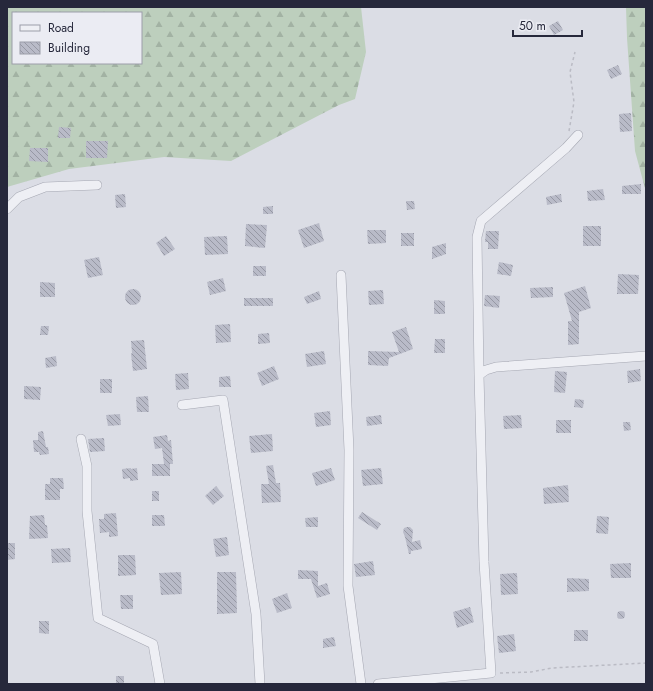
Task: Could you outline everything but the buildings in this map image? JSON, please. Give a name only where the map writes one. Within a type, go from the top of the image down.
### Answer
[{"type":"street","points":[[378,684],[491,673],[484,562],[477,237],[481,221],[566,148],[578,135]]},
{"type":"street","points":[[7,209],[19,197],[45,187],[97,185]]},
{"type":"street","points":[[341,275],[349,450],[348,586],[361,684]]},
{"type":"street","points":[[479,375],[486,370],[496,367],[646,356]]},
{"type":"street","points":[[182,405],[223,400],[256,614],[260,684]]},
{"type":"street","points":[[81,439],[87,466],[87,510],[98,618],[152,644],[160,684]]},
{"type":"path","points":[[568,133],[574,102],[570,72],[576,52]]},
{"type":"path","points":[[500,673],[531,672],[552,668],[646,663]]},
{"type":"green space","points":[[7,7],[361,7],[366,52],[355,99],[339,105],[231,161],[164,157],[69,169],[7,187]]},
{"type":"green space","points":[[626,7],[646,7],[646,192],[635,151]]}]
